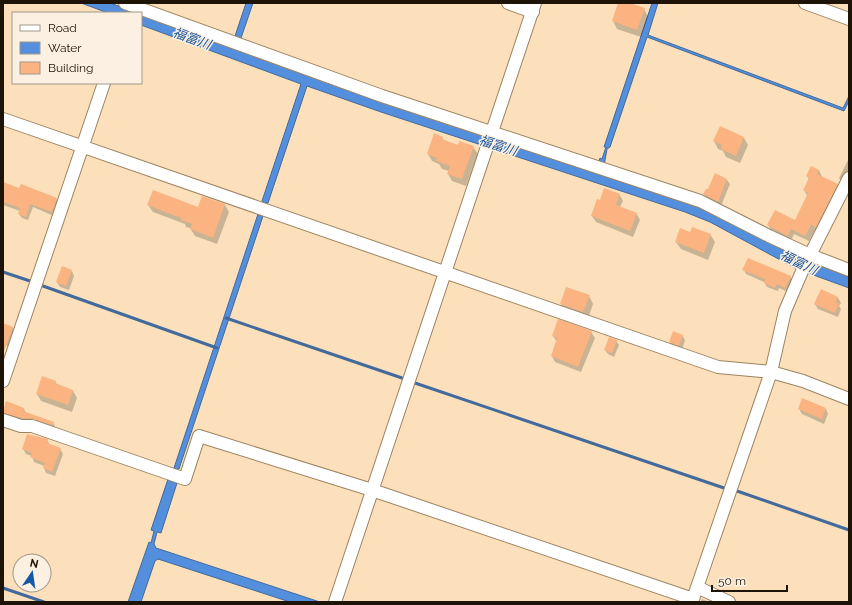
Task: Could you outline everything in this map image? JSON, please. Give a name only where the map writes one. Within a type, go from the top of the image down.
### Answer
[{"type":"street","points":[[334,602],[534,7],[508,3]]},
{"type":"street","points":[[805,3],[849,19]]},
{"type":"street","points":[[128,7],[235,43],[382,96],[490,139],[600,168],[700,201],[769,236],[807,261],[849,270]]},
{"type":"street","points":[[3,381],[104,84]]},
{"type":"street","points":[[3,119],[718,367],[771,372],[803,381],[849,399]]},
{"type":"street","points":[[3,420],[21,426],[32,426],[185,479],[199,436],[372,490],[692,601],[771,372],[785,311],[807,261],[846,191],[849,178]]},
{"type":"street","points":[[697,586],[729,602]]},
{"type":"water","points":[[81,3],[110,3],[135,12],[105,12]]},
{"type":"water","name":"福富川","points":[[246,3],[253,3],[240,41],[598,164],[600,158],[602,159],[606,147],[604,147],[652,3],[658,3],[648,35],[843,108],[849,96],[849,101],[844,111],[647,37],[610,147],[607,149],[604,166],[698,206],[811,261],[849,277],[849,288],[797,269],[710,222],[685,212],[381,112],[307,86],[268,203],[266,203],[179,469],[177,469],[174,481],[177,483],[161,533],[157,532],[154,544],[156,548],[320,602],[290,602],[158,559],[155,561],[141,602],[128,602],[149,542],[151,543],[154,531],[151,530],[168,479],[171,480],[258,214],[260,214],[264,202],[262,201],[301,84],[142,25],[142,14],[234,39]]},
{"type":"building","points":[[618,3],[630,3],[645,8],[637,30],[612,21]]},
{"type":"building","points":[[720,126],[744,137],[736,156],[721,149],[722,145],[713,141]]},
{"type":"building","points":[[434,133],[443,137],[442,139],[458,145],[459,141],[474,146],[462,179],[447,174],[450,166],[436,161],[437,158],[427,154]]},
{"type":"building","points":[[811,166],[819,170],[817,174],[838,184],[816,227],[811,225],[805,236],[791,229],[788,236],[767,225],[775,210],[795,220],[808,193],[803,190],[809,178],[806,176]]},
{"type":"building","points":[[715,173],[727,179],[718,202],[703,194],[706,189],[708,189]]},
{"type":"building","points":[[3,182],[19,188],[21,184],[57,198],[52,212],[30,204],[26,217],[18,214],[20,208],[3,202]]},
{"type":"building","points":[[604,188],[620,194],[616,205],[637,213],[630,231],[591,216],[597,199],[600,200]]},
{"type":"building","points":[[153,190],[198,207],[202,196],[225,204],[213,238],[190,229],[192,224],[181,220],[181,218],[147,205]]},
{"type":"building","points":[[692,227],[711,234],[704,253],[675,242],[680,228],[690,232]]},
{"type":"building","points":[[748,258],[791,276],[785,288],[777,284],[775,288],[764,283],[765,279],[742,270]]},
{"type":"building","points":[[62,266],[72,270],[66,286],[56,282]]},
{"type":"building","points":[[566,287],[590,295],[583,312],[560,304]]},
{"type":"building","points":[[821,289],[838,297],[836,302],[839,304],[835,313],[814,304]]},
{"type":"building","points":[[558,319],[592,331],[578,367],[551,356],[557,338],[552,336]]},
{"type":"building","points":[[3,323],[13,327],[4,351],[3,351]]},
{"type":"building","points":[[673,331],[683,335],[679,346],[669,342]]},
{"type":"building","points":[[609,337],[617,340],[612,353],[604,350]]},
{"type":"building","points":[[42,376],[56,381],[55,383],[73,390],[68,405],[36,394]]},
{"type":"building","points":[[802,398],[826,408],[822,419],[798,409]]},
{"type":"building","points":[[6,401],[24,408],[23,411],[54,422],[53,425],[34,419],[22,418],[3,413]]},
{"type":"building","points":[[27,434],[48,439],[47,443],[61,448],[52,472],[43,468],[45,463],[30,457],[32,453],[22,449]]},
{"type":"waterway","points":[[3,272],[30,281]]},
{"type":"waterway","points":[[43,286],[217,348]]},
{"type":"waterway","points":[[226,318],[402,378]]},
{"type":"waterway","points":[[415,383],[724,488]]},
{"type":"waterway","points":[[737,491],[849,530]]},
{"type":"waterway","points":[[3,588],[44,602]]}]
